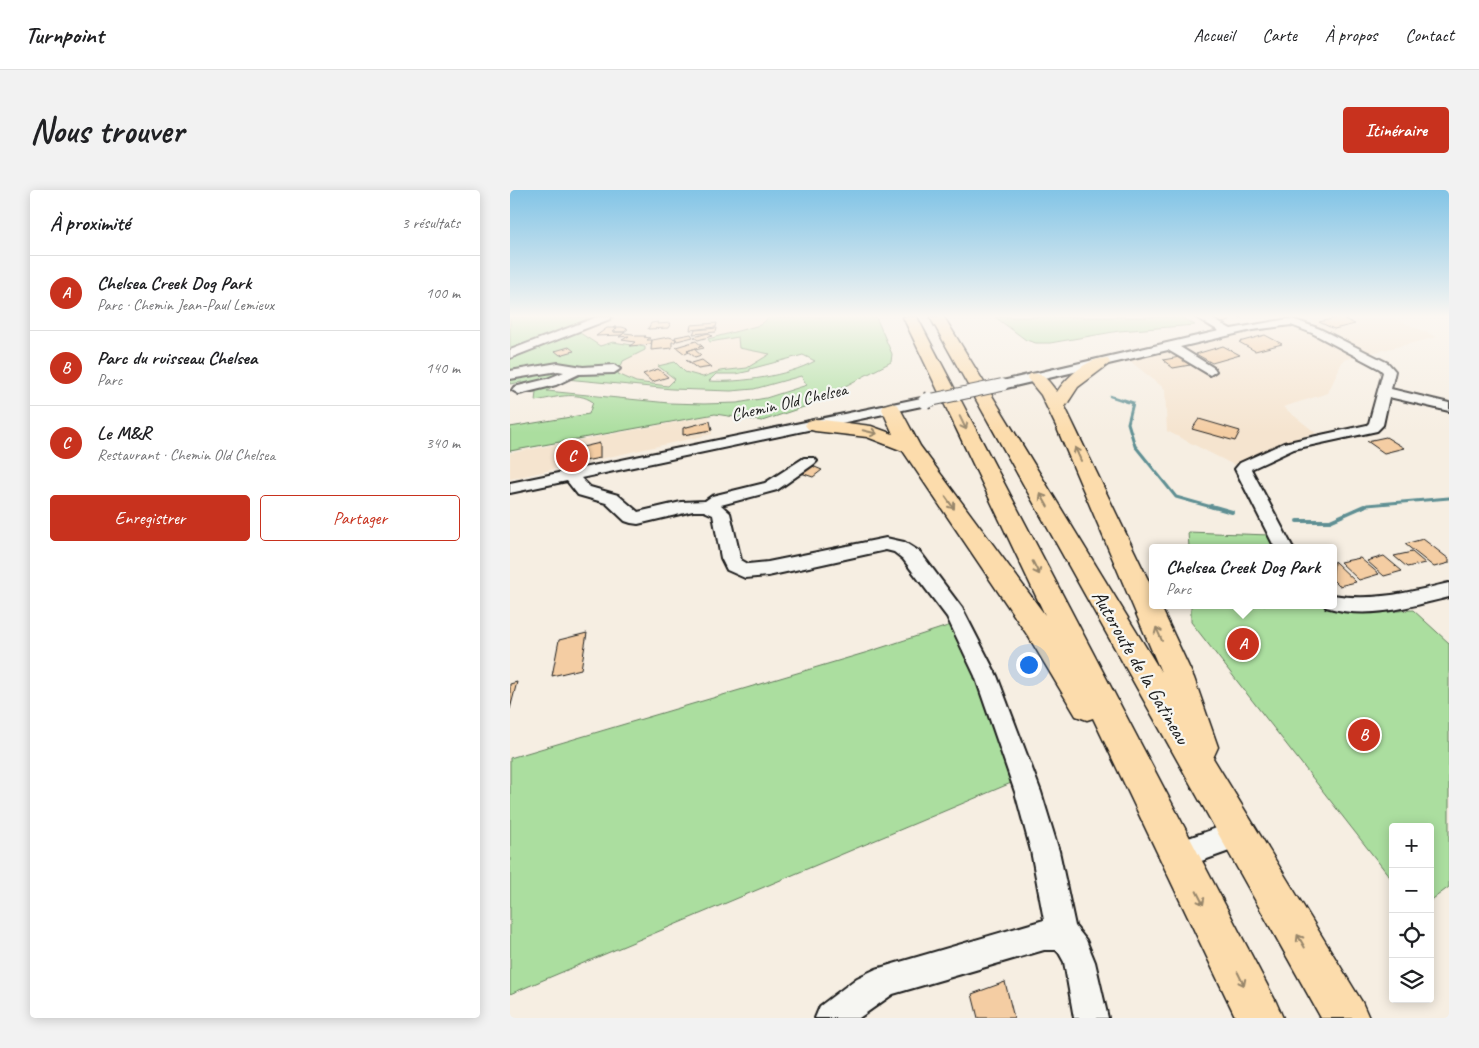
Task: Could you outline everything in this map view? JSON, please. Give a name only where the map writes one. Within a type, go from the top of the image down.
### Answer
[{"type":"highway","points":[[929,356],[1260,1018]]},
{"type":"highway","name":"Autoroute de la Gatineau","points":[[960,356],[1346,1018]]},
{"type":"highway","points":[[1056,406],[1074,381],[1102,363]]},
{"type":"highway","points":[[1029,375],[1056,406],[1178,678],[1218,799]]},
{"type":"highway","points":[[897,403],[910,447],[1057,657],[1178,855]]},
{"type":"highway","points":[[815,425],[871,432],[910,447]]},
{"type":"street","name":"Chemin Old Chelsea","points":[[510,488],[815,425],[923,397],[1119,356]]},
{"type":"street","name":"Chemin Old Chelsea","points":[[1029,375],[1134,356]]},
{"type":"street","points":[[1185,356],[1210,371]]},
{"type":"street","points":[[1282,544],[1243,469],[1245,466],[1288,446],[1372,428],[1376,425],[1389,371],[1362,356]]},
{"type":"street","points":[[510,375],[540,369],[614,370]]},
{"type":"street","points":[[517,386],[551,381],[570,369]]},
{"type":"street","points":[[1385,392],[1449,407]]},
{"type":"street","name":"Chemin Old Chelsea","points":[[654,457],[761,428],[897,403]]},
{"type":"street","points":[[708,506],[718,500],[771,487],[810,461]]},
{"type":"street","points":[[584,491],[596,470]]},
{"type":"street","points":[[570,475],[584,491],[612,499],[628,516],[634,518],[688,506],[708,506],[721,513],[730,558],[734,565],[745,571],[768,569],[886,544],[898,546],[913,557],[956,613],[986,676],[1028,792],[1045,851],[1062,936]]},
{"type":"street","points":[[1337,603],[1353,607],[1370,607],[1449,590]]},
{"type":"street","points":[[1178,855],[1239,834]]},
{"type":"street","points":[[832,1018],[869,990],[887,980],[1044,935],[1062,936],[1071,943],[1079,960],[1091,1018]]},
{"type":"shaded area","points":[[634,356],[768,356],[747,368],[720,371],[703,377],[685,372],[675,362],[659,366],[675,379],[668,386],[636,382],[617,374],[623,361]]},
{"type":"shaded area","points":[[1152,356],[1361,356],[1343,360],[1328,393],[1283,407],[1316,433],[1284,442],[1234,465],[1167,431],[1165,389],[1130,361]]},
{"type":"shaded area","points":[[709,416],[712,434],[510,479],[510,453]]},
{"type":"green space","points":[[510,356],[634,356],[623,361],[618,374],[636,382],[668,386],[675,379],[658,366],[675,362],[685,372],[703,377],[720,371],[747,368],[767,356],[801,356],[750,369],[750,371],[736,374],[716,374],[709,381],[735,381],[791,371],[815,361],[804,356],[892,356],[891,362],[807,406],[762,421],[715,414],[510,451],[510,427],[589,414],[593,402],[580,396],[557,397],[535,401],[536,392],[520,394],[522,382],[510,384]],"holes":[[[801,376],[807,385],[766,398],[737,403],[704,404],[669,403],[547,391],[566,379],[672,389],[731,391],[754,389]]]},
{"type":"green space","points":[[1188,532],[1269,535],[1272,544],[1189,544]]},
{"type":"green space","points":[[1337,608],[1360,613],[1413,610],[1449,643],[1449,887],[1434,898],[1434,823],[1389,823],[1389,876],[1191,622],[1191,609]]},
{"type":"green space","points":[[960,622],[1023,778],[510,994],[510,758],[868,652]]},
{"type":"building","points":[[1199,356],[1238,356],[1212,363]]},
{"type":"building","points":[[1180,357],[1190,365],[1173,368],[1163,360]]},
{"type":"building","points":[[686,360],[692,363],[702,360],[711,367],[698,369]]},
{"type":"building","points":[[658,369],[668,377],[652,382],[643,374]]},
{"type":"building","points":[[1199,419],[1240,431],[1235,441],[1192,429]]},
{"type":"building","points":[[710,421],[712,430],[683,435],[683,428]]},
{"type":"building","points":[[1386,437],[1404,448],[1384,453],[1367,441]]},
{"type":"building","points":[[600,443],[600,458],[564,465],[565,451]]},
{"type":"building","points":[[810,465],[822,470],[813,477],[801,473]]},
{"type":"building","points":[[1423,539],[1449,559],[1449,563],[1434,567],[1405,544]]},
{"type":"building","points":[[1412,552],[1425,563],[1407,567],[1394,556]]},
{"type":"building","points":[[1384,556],[1402,571],[1384,576],[1367,561]]},
{"type":"building","points":[[1360,558],[1379,574],[1359,580],[1340,562]]},
{"type":"building","points":[[1337,564],[1356,582],[1339,586],[1337,584]]},
{"type":"building","points":[[587,633],[581,669],[552,676],[559,640]]},
{"type":"building","points":[[517,682],[510,709],[510,684]]},
{"type":"building","points":[[1005,982],[1014,1018],[978,1018],[972,994]]},
{"type":"waterway","points":[[1110,396],[1128,402]]},
{"type":"waterway","points":[[1124,400],[1133,403],[1128,423],[1135,446],[1176,497],[1215,508]]},
{"type":"waterway","points":[[1361,508],[1367,505],[1449,498]]},
{"type":"waterway","points":[[1211,506],[1232,512]]},
{"type":"waterway","points":[[1297,521],[1330,521],[1364,506]]},
{"type":"place","name":"Le M&R","points":[[572,456]]},
{"type":"place","name":"Chelsea Creek Dog Park","points":[[1243,644]]},
{"type":"place","name":"Parc du ruisseau Chelsea","points":[[1364,735]]}]
